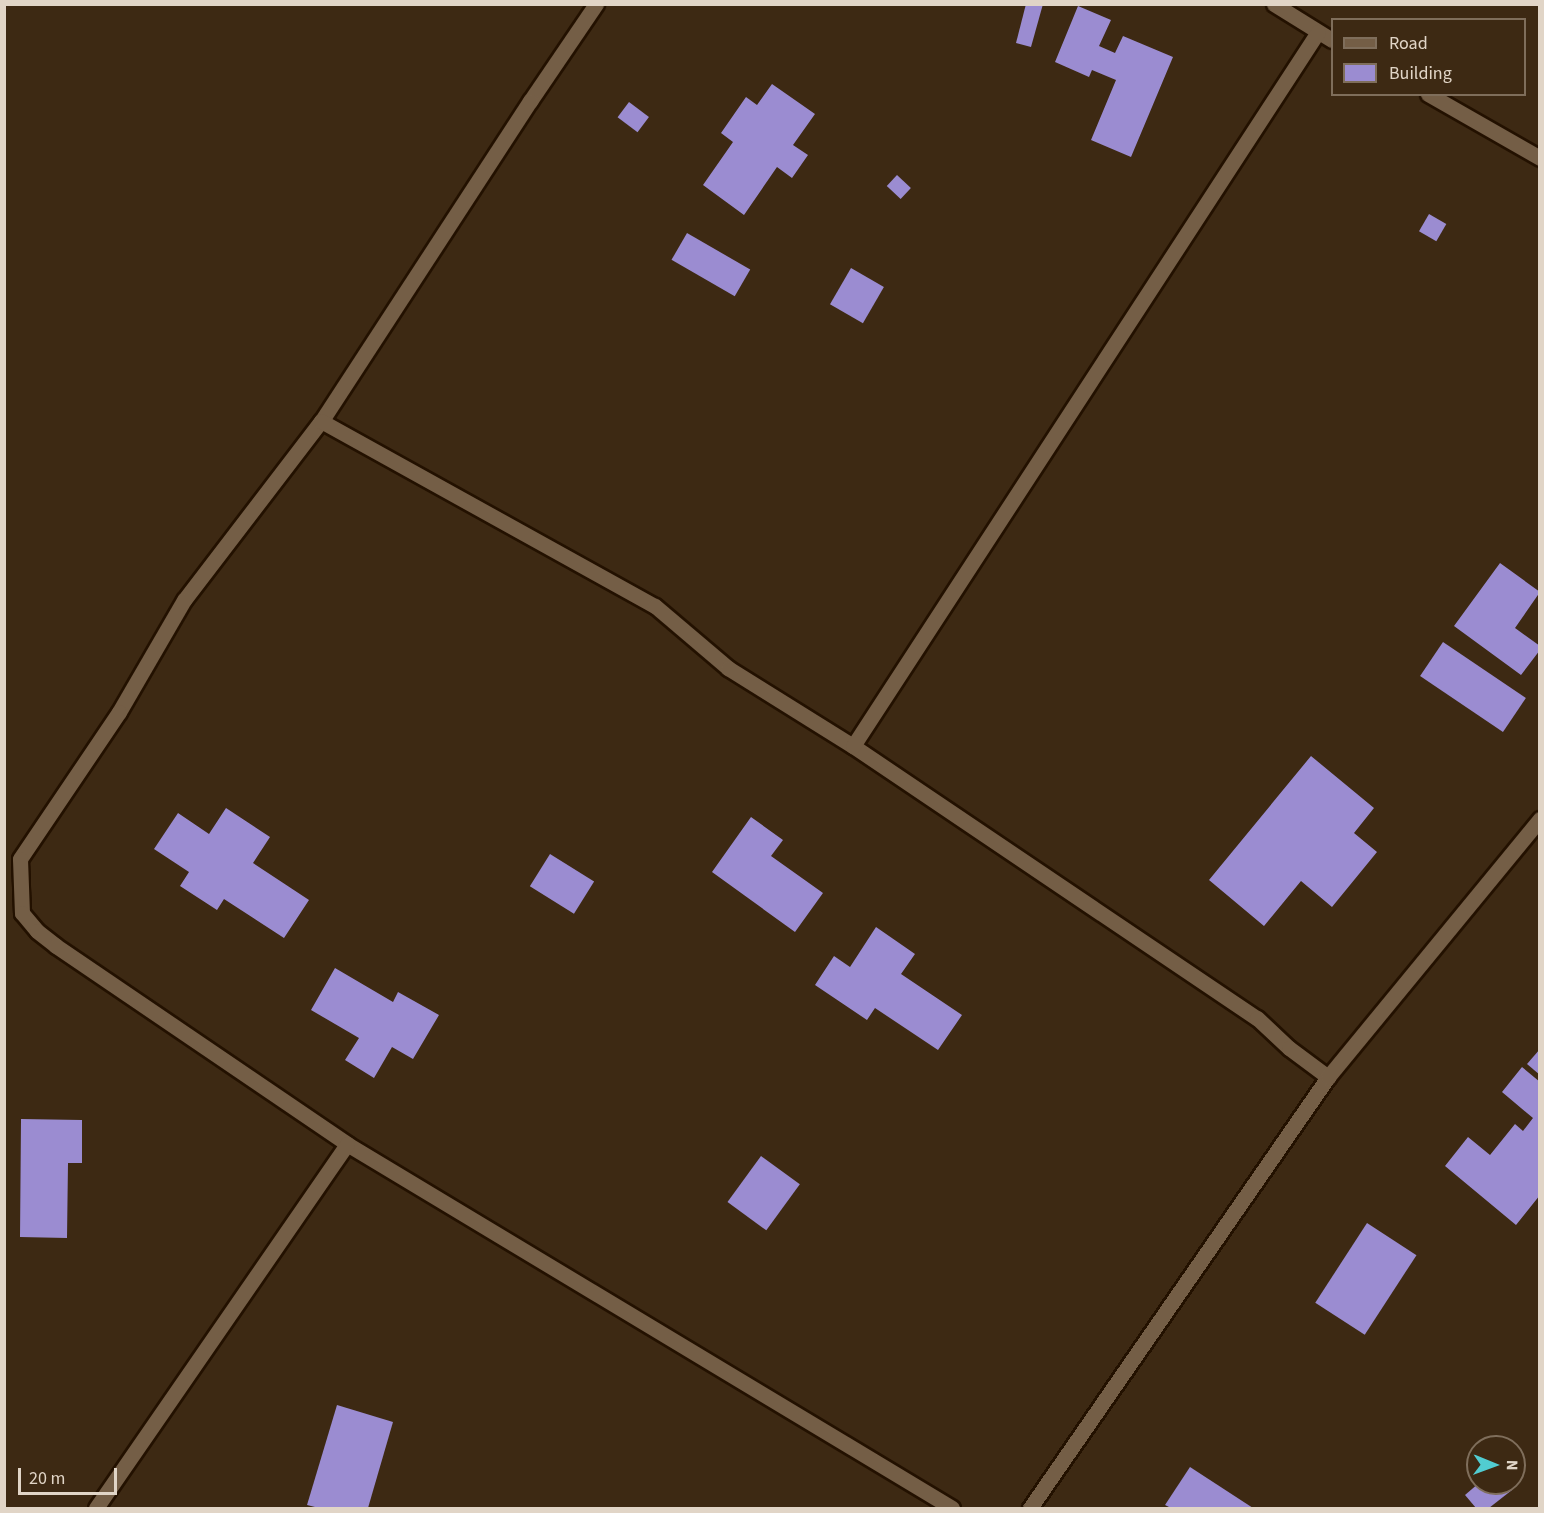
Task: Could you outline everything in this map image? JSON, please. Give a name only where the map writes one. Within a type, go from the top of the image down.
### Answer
[{"type":"street","points":[[596,4],[321,421],[184,600],[119,712],[20,858],[19,887],[22,914],[37,931],[347,1144],[952,1509]]},
{"type":"street","points":[[1274,4],[1331,39]]},
{"type":"street","points":[[853,746],[1318,32]]},
{"type":"street","points":[[1431,96],[1539,158]]},
{"type":"street","points":[[321,421],[655,606],[728,668],[853,746],[1257,1018],[1289,1047],[1328,1077]]},
{"type":"street","points":[[1030,1509],[1328,1077],[1539,819]]},
{"type":"street","points":[[96,1509],[347,1144]]},
{"type":"building","points":[[1026,4],[1043,4],[1031,47],[1016,43]]},
{"type":"building","points":[[1078,6],[1111,20],[1099,46],[1115,53],[1123,36],[1173,57],[1131,157],[1091,140],[1116,80],[1092,70],[1089,77],[1055,62]]},
{"type":"building","points":[[772,84],[815,114],[793,145],[808,155],[792,178],[777,167],[744,215],[703,185],[733,142],[721,133],[746,97],[757,105]]},
{"type":"building","points":[[629,102],[649,117],[638,132],[618,117]]},
{"type":"building","points":[[897,175],[911,188],[901,199],[887,186]]},
{"type":"building","points":[[1429,214],[1446,224],[1436,241],[1419,231]]},
{"type":"building","points":[[687,233],[750,270],[735,296],[672,260]]},
{"type":"building","points":[[851,268],[884,287],[863,323],[830,304]]},
{"type":"building","points":[[1500,563],[1540,592],[1515,628],[1540,646],[1540,650],[1521,675],[1454,626]]},
{"type":"building","points":[[1443,642],[1526,698],[1503,732],[1420,676]]},
{"type":"building","points":[[1311,756],[1374,808],[1354,833],[1377,852],[1332,907],[1301,881],[1264,926],[1209,880]]},
{"type":"building","points":[[226,808],[270,837],[253,863],[309,900],[284,938],[224,899],[217,910],[180,886],[189,872],[154,849],[178,813],[209,834]]},
{"type":"building","points":[[751,817],[783,840],[771,856],[823,893],[795,932],[712,872]]},
{"type":"building","points":[[550,854],[594,882],[574,914],[530,886]]},
{"type":"building","points":[[876,927],[915,954],[901,974],[962,1015],[938,1050],[875,1008],[867,1020],[815,985],[834,956],[850,967]]},
{"type":"building","points":[[335,968],[393,1002],[398,992],[439,1015],[413,1059],[392,1047],[374,1078],[345,1060],[359,1038],[311,1010]]},
{"type":"building","points":[[1540,1049],[1540,1075],[1527,1064]]},
{"type":"building","points":[[1522,1067],[1540,1082],[1540,1195],[1516,1225],[1445,1166],[1468,1137],[1490,1155],[1515,1124],[1523,1131],[1533,1118],[1502,1092]]},
{"type":"building","points":[[21,1119],[82,1120],[82,1163],[68,1163],[67,1238],[20,1237]]},
{"type":"building","points":[[761,1156],[800,1184],[766,1230],[727,1202]]},
{"type":"building","points":[[1367,1223],[1416,1255],[1365,1335],[1315,1303]]},
{"type":"building","points":[[337,1405],[393,1422],[368,1508],[319,1508],[307,1505]]},
{"type":"building","points":[[1190,1467],[1253,1508],[1171,1508],[1165,1505]]},
{"type":"building","points":[[1465,1495],[1506,1495],[1489,1508],[1476,1508]]}]
